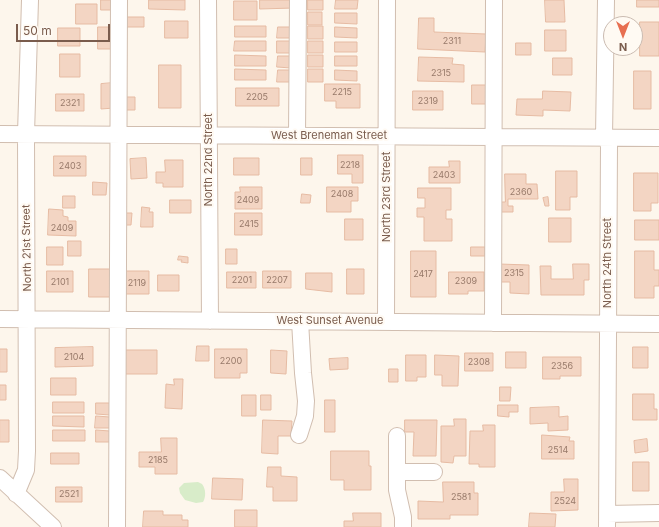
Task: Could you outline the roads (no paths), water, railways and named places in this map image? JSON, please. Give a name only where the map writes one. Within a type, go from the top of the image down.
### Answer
[{"type":"street","name":"North 21st Street","points":[[16,494],[26,470],[28,320],[26,134],[30,0]]},
{"type":"street","points":[[117,527],[119,0]]},
{"type":"street","name":"North 22nd Street","points":[[208,0],[210,320]]},
{"type":"street","points":[[297,136],[298,0]]},
{"type":"street","name":"North 23rd Street","points":[[386,322],[387,0]]},
{"type":"street","points":[[493,323],[494,0]]},
{"type":"street","name":"North 24th Street","points":[[606,0],[604,137],[609,144],[607,520]]},
{"type":"street","name":"West Breneman Street","points":[[0,134],[659,138]]},
{"type":"street","name":"West Sunset Avenue","points":[[0,319],[659,324]]},
{"type":"street","points":[[299,435],[305,416],[306,401],[300,321]]},
{"type":"street","points":[[397,436],[397,490],[403,517],[403,527]]},
{"type":"street","points":[[397,472],[434,472]]},
{"type":"street","points":[[0,478],[53,527]]},
{"type":"street","points":[[607,520],[659,513]]}]
